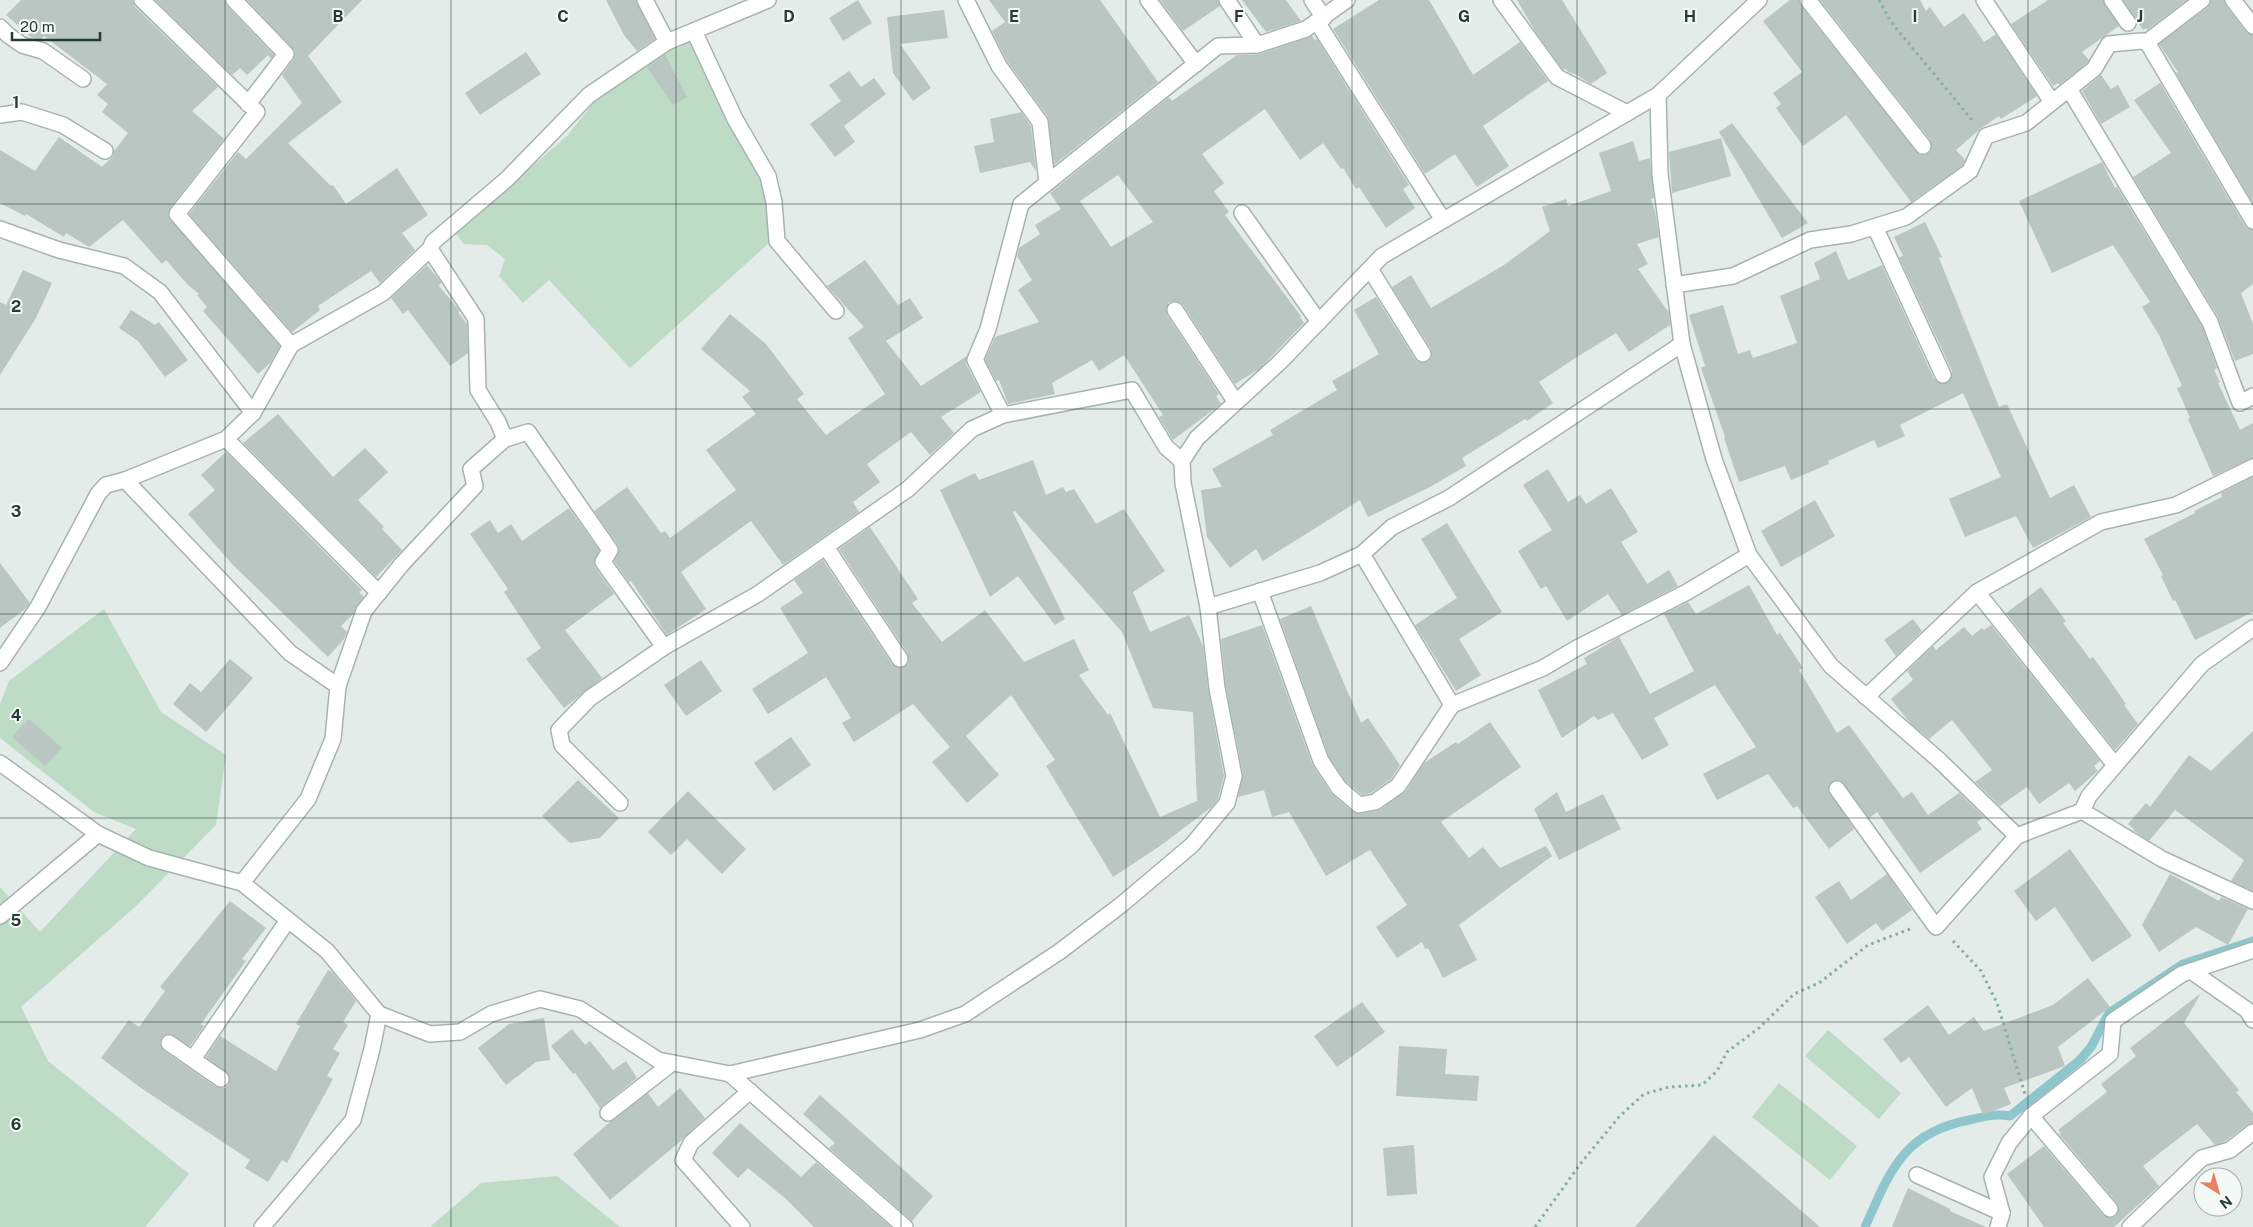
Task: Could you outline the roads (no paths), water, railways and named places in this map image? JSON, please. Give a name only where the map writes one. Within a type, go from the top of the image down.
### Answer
[{"type":"street","points":[[142,0],[257,112],[177,214],[291,345]]},
{"type":"street","points":[[234,0],[286,54],[248,104]]},
{"type":"street","points":[[645,0],[667,42]]},
{"type":"street","points":[[0,663],[38,608],[98,494],[106,485],[125,480],[226,439],[252,413],[291,345],[383,293],[430,249],[433,242],[507,180],[589,95],[667,42],[768,0]]},
{"type":"street","points":[[966,0],[999,66],[1040,122],[1047,184]]},
{"type":"street","points":[[1148,0],[1196,64]]},
{"type":"street","points":[[1227,0],[1257,45]]},
{"type":"street","points":[[1312,0],[1320,20],[1443,220]]},
{"type":"street","points":[[1003,415],[975,360],[988,329],[1021,204],[1218,46],[1257,45],[1306,29],[1347,0]]},
{"type":"street","points":[[1501,0],[1557,77],[1627,113]]},
{"type":"street","points":[[1808,0],[1923,146]]},
{"type":"street","points":[[1984,0],[2052,102]]},
{"type":"street","points":[[2112,0],[2128,23]]},
{"type":"street","points":[[1674,285],[1733,276],[1810,240],[1850,234],[1906,218],[1970,171],[1986,136],[2026,123],[2094,68],[2109,44],[2147,42],[2202,0]]},
{"type":"street","points":[[2233,0],[2253,26]]},
{"type":"street","points":[[0,763],[98,834],[149,858],[242,883],[327,951],[380,1014],[430,1034],[460,1032],[490,1014],[540,999],[580,1009],[658,1060],[730,1074],[920,1030],[965,1014],[1059,952],[1121,905],[1192,845],[1227,803],[1234,776],[1218,688],[1208,607],[1183,483],[1182,461],[1197,438],[1235,401],[1280,362],[1382,256],[1658,95],[1752,2]]},
{"type":"street","points":[[0,27],[22,45],[43,51],[83,79]]},
{"type":"street","points":[[694,31],[735,120],[768,176],[777,242],[836,311]]},
{"type":"street","points":[[2147,42],[2253,221]]},
{"type":"street","points":[[2069,89],[2210,322],[2240,403],[2253,396]]},
{"type":"street","points":[[1658,95],[1660,174],[1682,344],[1714,458],[1749,555],[1832,666],[1940,761],[2017,836]]},
{"type":"street","points":[[0,115],[22,112],[63,125],[105,151]]},
{"type":"street","points":[[1242,213],[1319,322]]},
{"type":"street","points":[[1875,227],[1942,375]]},
{"type":"street","points":[[0,229],[59,250],[124,266],[160,292],[252,413]]},
{"type":"street","points":[[430,249],[476,319],[478,390],[498,422],[504,439]]},
{"type":"street","points":[[1370,269],[1423,354]]},
{"type":"street","points":[[1175,310],[1235,401]]},
{"type":"street","points":[[1208,607],[1320,572],[1362,554],[1392,527],[1449,498],[1682,344]]},
{"type":"street","points":[[620,803],[562,745],[559,730],[590,698],[664,647],[758,594],[908,489],[972,429],[1003,415],[1132,390],[1166,447],[1182,461]]},
{"type":"street","points":[[242,883],[308,799],[332,739],[338,686],[364,611],[402,564],[474,486],[471,469],[504,439],[528,432],[610,550],[603,562],[664,647]]},
{"type":"street","points":[[226,439],[379,593]]},
{"type":"street","points":[[1866,697],[1977,592],[2101,522],[2176,505],[2253,467]]},
{"type":"street","points":[[125,480],[290,654],[338,686]]},
{"type":"street","points":[[826,546],[900,659]]},
{"type":"street","points":[[1362,554],[1452,705]]},
{"type":"street","points":[[1260,591],[1321,761],[1339,788],[1359,805],[1375,802],[1398,786],[1452,705],[1542,668],[1687,592],[1749,555]]},
{"type":"street","points":[[1977,592],[2115,765]]},
{"type":"street","points":[[1837,789],[1936,927],[2017,836],[2082,812],[2089,796],[2202,664],[2253,628]]},
{"type":"street","points":[[2082,812],[2162,859],[2253,901]]},
{"type":"street","points":[[0,916],[98,834]]},
{"type":"street","points":[[193,1059],[288,920]]},
{"type":"street","points":[[2000,1220],[1992,1177],[2009,1143],[2031,1116],[2110,1054],[2113,1021],[2182,974],[2253,950]]},
{"type":"street","points":[[2191,971],[2247,1010],[2253,1020]]},
{"type":"street","points":[[262,1227],[353,1120],[380,1014]]},
{"type":"street","points":[[169,1043],[222,1079]]},
{"type":"street","points":[[608,1113],[672,1062]]},
{"type":"street","points":[[730,1074],[904,1227]]},
{"type":"street","points":[[742,1227],[683,1160],[691,1143],[750,1091]]},
{"type":"street","points":[[2031,1116],[2110,1209]]},
{"type":"street","points":[[2130,1227],[2202,1158],[2230,1150],[2253,1132]]},
{"type":"street","points":[[1917,1175],[2000,1220]]},
{"type":"waterway","points":[[1865,1227],[1891,1172],[1913,1145],[1928,1134],[1946,1126],[1990,1116],[2010,1116],[2080,1060],[2091,1047],[2109,1013],[2183,964],[2253,941]]}]
